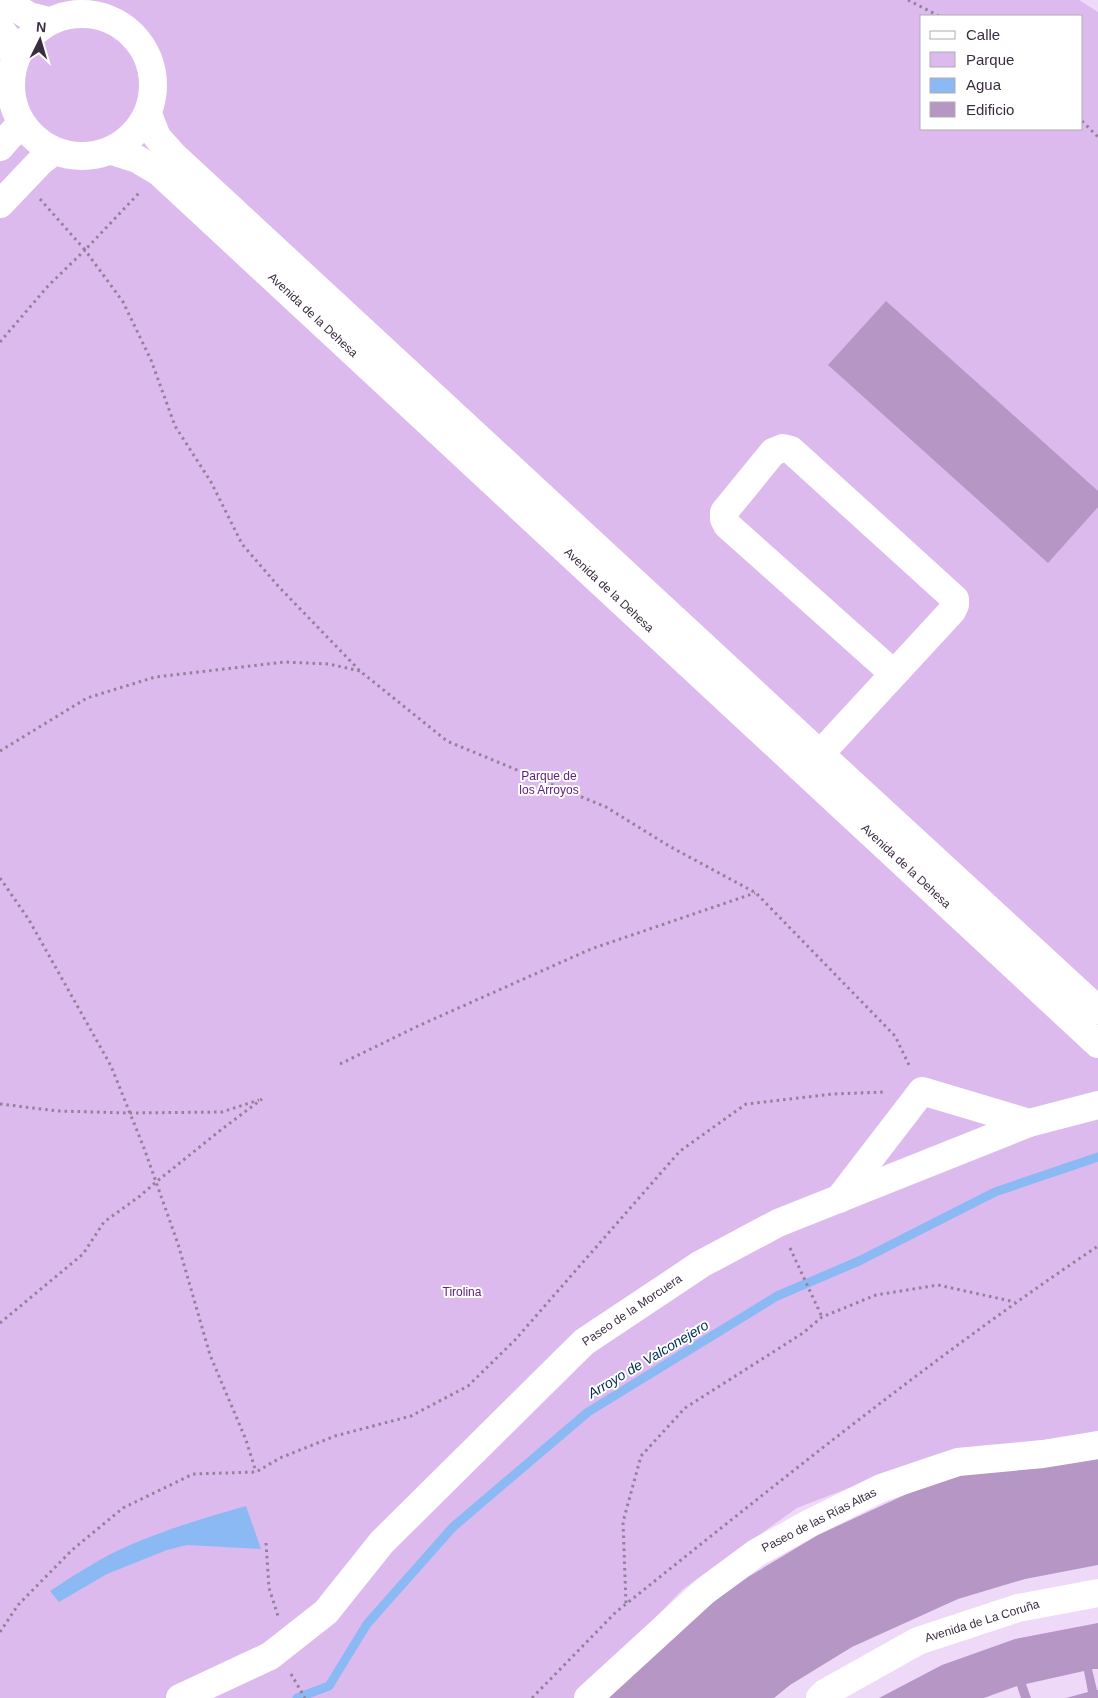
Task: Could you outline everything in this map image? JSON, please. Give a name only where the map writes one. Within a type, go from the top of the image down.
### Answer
[{"type":"street","points":[[3,0],[29,16],[50,21]]},
{"type":"street","points":[[88,14],[107,18],[124,27],[138,41],[148,57],[153,76],[153,95],[148,114],[139,129],[127,141],[112,151],[93,156],[73,156],[54,151],[35,140],[21,123],[12,104],[10,82],[14,60],[23,44],[35,31],[50,21],[68,15],[88,14]]},
{"type":"street","points":[[0,29],[8,39],[14,60]]},
{"type":"street","name":"Avenida de la Dehesa","points":[[148,114],[157,137],[174,156],[1098,1010]]},
{"type":"street","points":[[0,147],[21,123]]},
{"type":"street","points":[[0,204],[40,162],[54,151]]},
{"type":"street","name":"Avenida de la Dehesa","points":[[112,151],[137,159],[159,172],[1098,1044]]},
{"type":"street","points":[[820,754],[894,674],[952,610],[955,605],[954,599],[791,450],[782,448],[773,452],[724,512],[724,519],[727,525],[894,674]]},
{"type":"street","points":[[839,1199],[922,1091],[1029,1123]]},
{"type":"street","name":"Paseo de la Morcuera","points":[[180,1698],[270,1656],[284,1661],[382,1542],[584,1342],[701,1264],[778,1223],[1029,1123],[1098,1105]]},
{"type":"street","name":"Paseo de las Rías Altas","points":[[588,1698],[706,1590],[756,1553],[810,1523],[881,1488],[958,1462],[1043,1454],[1098,1445]]},
{"type":"street","name":"Avenida de La Coruña","points":[[820,1698],[918,1641],[1018,1608],[1098,1593]]},
{"type":"path","points":[[908,0],[937,15]]},
{"type":"path","points":[[1083,122],[1098,137]]},
{"type":"path","points":[[0,342],[48,286],[159,172]]},
{"type":"path","points":[[0,1632],[18,1605],[72,1550],[122,1508],[192,1474],[256,1472],[280,1458],[336,1436],[411,1416],[468,1386],[516,1340],[680,1151],[746,1104],[833,1094],[922,1091],[895,1036],[756,893],[670,846],[606,807],[447,741],[360,671],[278,587],[242,544],[211,482],[175,426],[151,360],[124,302],[85,250],[23,179]]},
{"type":"path","points":[[0,751],[88,698],[154,677],[284,662],[329,664],[360,671]]},
{"type":"path","points":[[0,878],[29,920],[111,1066],[178,1244],[210,1355],[246,1440],[256,1472]]},
{"type":"path","points":[[340,1064],[418,1026],[591,949],[756,893]]},
{"type":"path","points":[[0,1104],[58,1111],[129,1113],[222,1112],[262,1099],[222,1128],[140,1196],[104,1222],[83,1254],[0,1323]]},
{"type":"path","points":[[778,1223],[822,1317]]},
{"type":"path","points":[[532,1698],[615,1613],[805,1461],[1016,1302],[1098,1246]]},
{"type":"path","points":[[626,1604],[623,1522],[641,1456],[684,1408],[803,1332],[822,1317],[876,1295],[938,1286],[1016,1302]]},
{"type":"path","points":[[266,1543],[269,1588],[279,1618],[284,1661],[305,1698]]},
{"type":"green space","name":"Parque de los Arroyos","points":[[0,0],[1079,0],[1098,12],[1098,1437],[929,1457],[797,1508],[683,1589],[578,1698],[0,1698]]},
{"type":"water","points":[[246,1506],[261,1549],[187,1545],[167,1550],[107,1574],[59,1602],[50,1591],[99,1560],[130,1545],[187,1524]]},
{"type":"building","points":[[886,301],[1098,491],[1098,507],[1048,563],[828,365]]},
{"type":"building","points":[[1098,1455],[1098,1565],[1025,1579],[958,1599],[852,1647],[790,1685],[774,1698],[606,1698],[672,1632],[748,1577],[818,1535],[911,1492],[983,1468]]},
{"type":"building","points":[[1098,1623],[1098,1669],[1092,1669],[1098,1690],[1098,1698],[1066,1698],[1088,1692],[1084,1671],[1026,1684],[1031,1698],[1021,1698],[1017,1686],[984,1698],[879,1698],[942,1665],[1015,1639]]},
{"type":"waterway","name":"Arroyo de Valconejero","points":[[297,1698],[329,1686],[367,1624],[453,1527],[588,1412],[777,1296],[859,1261],[995,1192],[1098,1157]]},
{"type":"park label","name":"Tirolina","points":[[462,1292]]}]
